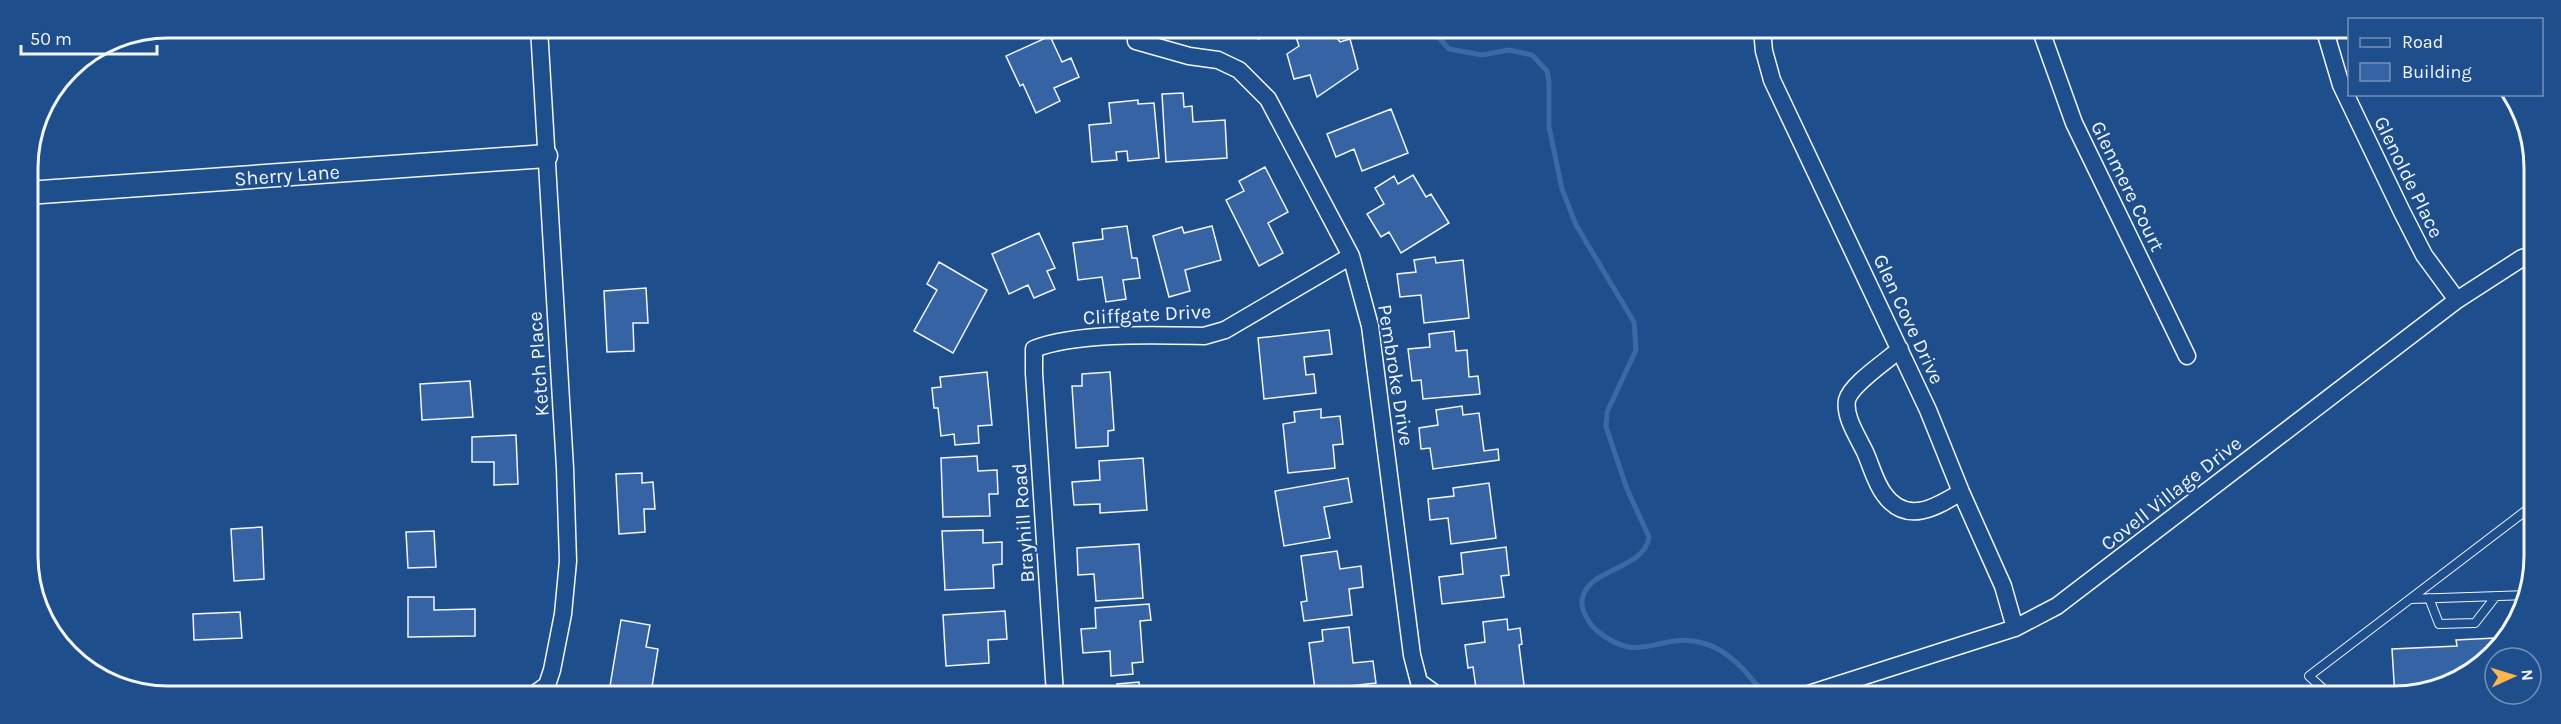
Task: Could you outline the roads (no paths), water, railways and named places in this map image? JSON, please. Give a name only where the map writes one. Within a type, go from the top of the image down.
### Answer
[{"type":"street","name":"Ketch Place","points":[[540,38],[565,468],[568,561],[563,614],[552,670],[546,686]]},
{"type":"street","name":"Glen Cove Drive","points":[[1763,38],[1772,80],[1928,410],[2003,586],[2014,628]]},
{"type":"street","name":"Glenmere Court","points":[[2044,38],[2074,123],[2187,356]]},
{"type":"street","name":"Glenolde Place","points":[[2327,38],[2341,85],[2402,212],[2424,255],[2457,300]]},
{"type":"street","name":"Pembroke Drive","points":[[1136,42],[1189,56],[1218,60],[1239,70],[1268,99],[1351,256],[1370,326],[1412,655],[1420,686]]},
{"type":"street","name":"Sherry Lane","points":[[38,192],[546,156]]},
{"type":"street","name":"Cliffgate Drive","points":[[1034,349],[1073,339],[1204,336],[1225,330],[1351,256]]},
{"type":"street","name":"Covell Village Drive","points":[[1833,686],[2014,628],[2057,606],[2457,300],[2524,261]]},
{"type":"street","name":"Brayhill Road","points":[[1034,349],[1054,686]]},
{"type":"street","points":[[1900,349],[1852,388],[1847,401],[1848,415],[1883,493],[1896,507],[1918,512],[1935,509],[1961,492]]},
{"type":"lane","points":[[2320,686],[2309,676],[2524,511]]},
{"type":"lane","points":[[2410,599],[2518,595]]},
{"type":"lane","points":[[2429,598],[2439,624],[2475,623],[2496,596]]},
{"type":"waterway","points":[[1439,38],[1449,49],[1482,55],[1509,50],[1532,55],[1547,71],[1549,127],[1562,189],[1576,225],[1634,322],[1636,350],[1607,412],[1606,427],[1627,489],[1649,537],[1645,548],[1637,557],[1593,581],[1582,601],[1586,616],[1595,629],[1611,641],[1625,646],[1638,648],[1687,640],[1713,647],[1730,657],[1758,686]]}]
